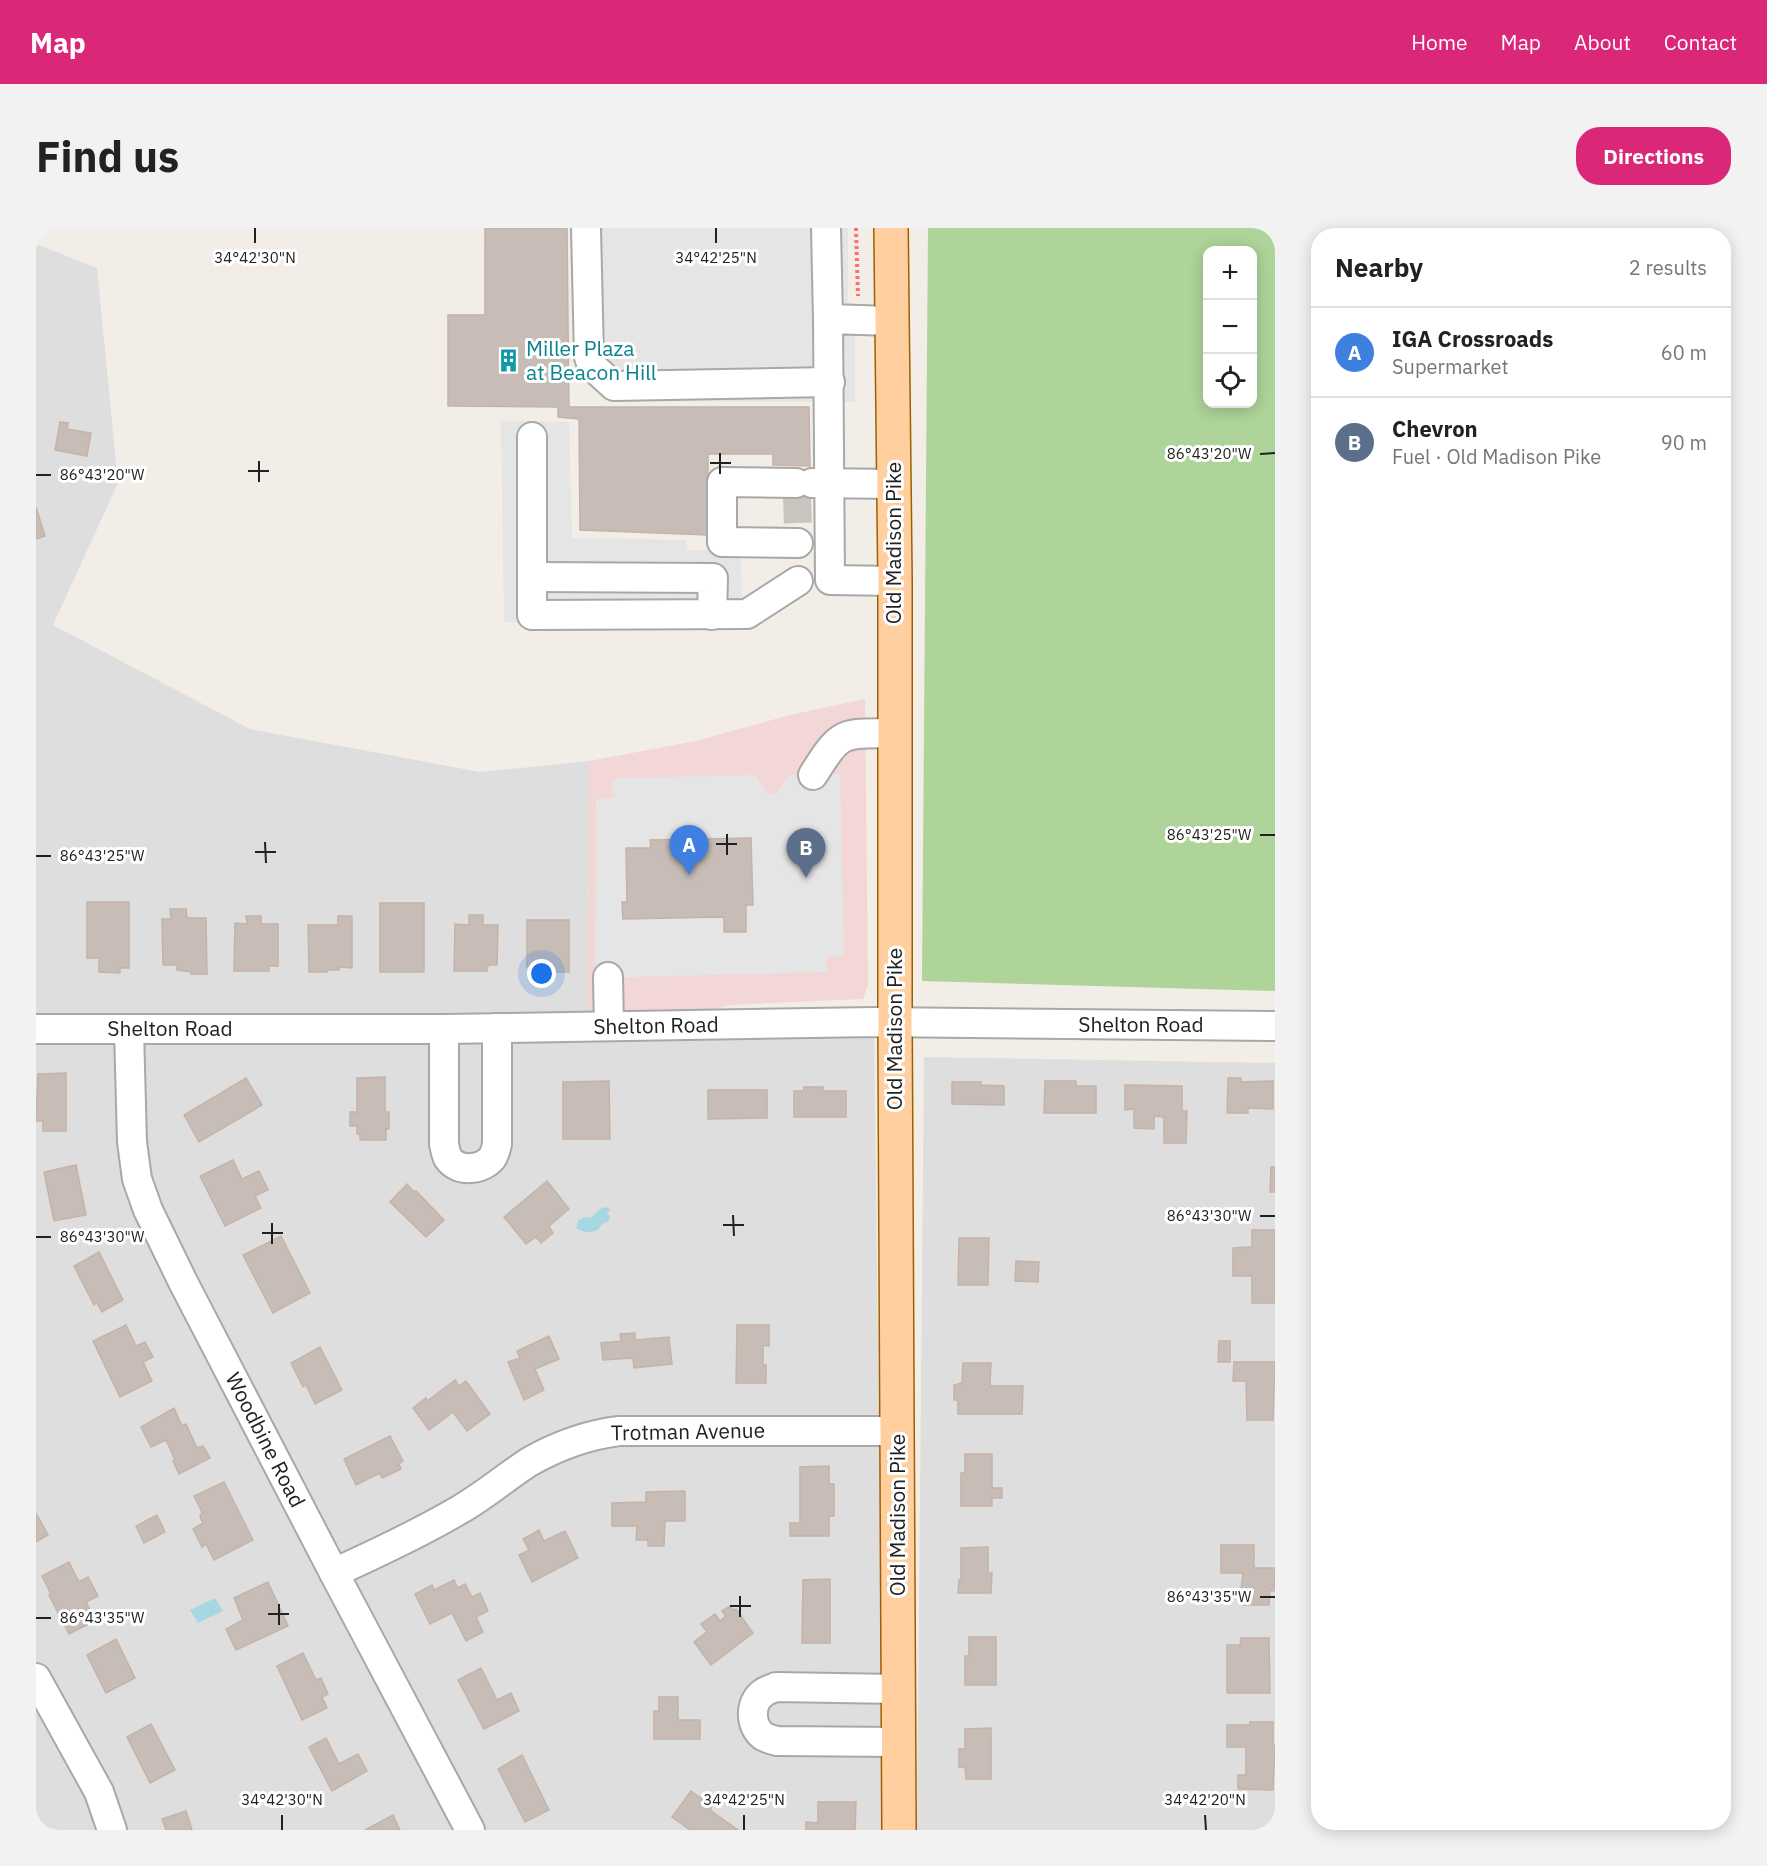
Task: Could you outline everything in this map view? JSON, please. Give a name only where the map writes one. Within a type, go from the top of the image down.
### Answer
[{"type":"main road","name":"Old Madison Pike","points":[[891,228],[895,581],[897,1689],[900,1830]]},
{"type":"street","points":[[586,228],[589,357],[592,366],[614,386],[830,382]]},
{"type":"street","points":[[826,228],[830,382],[830,580]]},
{"type":"street","points":[[828,319],[891,321]]},
{"type":"street","points":[[532,437],[532,615],[747,614],[798,581],[895,581]]},
{"type":"street","points":[[798,581],[798,536],[722,542],[722,482],[796,489],[831,483],[894,484]]},
{"type":"street","points":[[532,577],[713,578],[712,615]]},
{"type":"street","points":[[813,775],[833,744],[842,736],[856,733],[895,733]]},
{"type":"street","points":[[608,977],[609,1026]]},
{"type":"street","name":"Shelton Road","points":[[36,1029],[444,1029],[895,1022],[1275,1026]]},
{"type":"street","points":[[444,1029],[444,1144],[448,1158],[459,1167],[472,1168],[483,1165],[494,1157],[497,1144],[497,1028]]},
{"type":"street","name":"Woodbine Road","points":[[129,1030],[132,1142],[137,1179],[148,1210],[334,1573],[470,1830]]},
{"type":"street","name":"Trotman Avenue","points":[[334,1573],[434,1525],[481,1498],[529,1462],[595,1434],[619,1431],[898,1431]]},
{"type":"street","points":[[897,1689],[776,1687],[763,1692],[755,1702],[752,1716],[757,1730],[765,1737],[777,1741],[898,1742]]},
{"type":"street","points":[[39,1691],[99,1792],[112,1830]]},
{"type":"path","points":[[856,228],[858,301]]},
{"type":"shaded area","points":[[576,228],[848,228],[848,300],[854,308],[855,327],[855,402],[609,401],[576,369]]},
{"type":"shaded area","points":[[36,244],[97,268],[118,483],[53,625],[250,729],[480,772],[589,761],[588,1019],[874,1022],[884,1830],[36,1830]]},
{"type":"shaded area","points":[[501,421],[569,422],[572,538],[686,540],[687,550],[741,550],[742,613],[678,629],[504,622]]},
{"type":"shaded area","points":[[865,699],[868,985],[863,999],[731,1005],[691,1015],[588,1019],[589,761],[696,741],[790,715]]},
{"type":"shaded area","points":[[840,774],[844,956],[826,957],[827,972],[595,978],[596,799],[616,797],[611,784],[617,778],[755,775],[767,794],[776,794],[790,775]]},
{"type":"shaded area","points":[[924,1057],[1275,1063],[1275,1830],[917,1830]]},
{"type":"green space","points":[[928,228],[1275,228],[1275,991],[922,981]]},
{"type":"water","points":[[606,1207],[611,1210],[607,1212],[610,1217],[609,1221],[601,1225],[599,1229],[588,1232],[576,1228],[578,1221],[584,1217],[591,1218],[600,1209]]},
{"type":"water","points":[[215,1598],[223,1611],[198,1623],[190,1610]]},
{"type":"building","name":"Miller Plaza at Beacon Hill","points":[[485,228],[567,228],[569,407],[809,407],[810,466],[773,465],[773,454],[708,454],[708,535],[580,530],[579,419],[558,417],[558,407],[448,406],[448,315],[485,315]]},
{"type":"building","points":[[60,422],[68,423],[67,429],[91,433],[87,456],[55,450]]},
{"type":"building","points":[[36,507],[45,536],[36,539]]},
{"type":"building","points":[[751,838],[753,905],[746,905],[746,932],[724,932],[724,917],[623,919],[622,902],[627,902],[626,848],[651,848],[650,840]]},
{"type":"building","points":[[87,902],[129,902],[129,968],[120,968],[120,973],[99,972],[99,958],[87,958]]},
{"type":"building","points":[[380,903],[424,903],[424,972],[380,972]]},
{"type":"building","points":[[170,909],[186,909],[187,918],[206,918],[207,974],[191,974],[191,972],[177,970],[177,965],[163,965],[162,919],[171,919]]},
{"type":"building","points":[[469,915],[483,915],[483,925],[498,925],[497,965],[488,965],[487,971],[454,971],[455,924],[469,925]]},
{"type":"building","points":[[246,916],[261,916],[261,924],[278,924],[278,966],[269,966],[269,971],[234,971],[235,923],[247,924]]},
{"type":"building","points":[[338,916],[352,916],[352,968],[339,967],[339,970],[327,970],[327,972],[309,972],[308,925],[338,925]]},
{"type":"building","points":[[527,920],[569,920],[569,972],[533,972],[533,967],[527,967]]},
{"type":"building","points":[[66,1073],[66,1131],[43,1131],[43,1121],[36,1121],[38,1074]]},
{"type":"building","points":[[385,1077],[385,1112],[389,1112],[389,1129],[386,1129],[386,1140],[360,1140],[357,1126],[350,1126],[350,1112],[357,1112],[357,1078]]},
{"type":"building","points":[[246,1078],[262,1105],[199,1142],[184,1115]]},
{"type":"building","points":[[1228,1078],[1241,1078],[1241,1082],[1273,1081],[1273,1109],[1248,1108],[1248,1113],[1227,1113]]},
{"type":"building","points":[[609,1081],[610,1139],[563,1139],[563,1082]]},
{"type":"building","points":[[1045,1081],[1076,1081],[1076,1086],[1096,1086],[1096,1113],[1044,1113]]},
{"type":"building","points":[[952,1082],[981,1082],[981,1085],[1004,1086],[1004,1105],[952,1104]]},
{"type":"building","points":[[1125,1085],[1182,1086],[1182,1111],[1187,1111],[1186,1143],[1164,1143],[1164,1117],[1154,1116],[1154,1129],[1134,1128],[1134,1109],[1125,1110]]},
{"type":"building","points":[[804,1087],[823,1087],[823,1091],[846,1091],[846,1117],[794,1117],[794,1091],[804,1091]]},
{"type":"building","points":[[708,1090],[767,1090],[767,1118],[708,1119]]},
{"type":"building","points":[[233,1160],[242,1179],[259,1171],[268,1190],[255,1196],[261,1208],[225,1226],[200,1176]]},
{"type":"building","points":[[76,1165],[86,1215],[54,1221],[44,1172]]},
{"type":"building","points":[[1271,1167],[1275,1167],[1275,1192],[1270,1192]]},
{"type":"building","points":[[547,1181],[569,1209],[549,1226],[553,1233],[541,1243],[536,1237],[526,1244],[504,1217]]},
{"type":"building","points":[[407,1184],[444,1220],[426,1237],[390,1202]]},
{"type":"building","points":[[1252,1230],[1275,1230],[1275,1303],[1252,1303],[1252,1276],[1233,1276],[1233,1248],[1252,1247]]},
{"type":"building","points":[[281,1236],[310,1293],[273,1313],[243,1255]]},
{"type":"building","points":[[959,1238],[989,1238],[988,1285],[958,1285]]},
{"type":"building","points":[[99,1252],[123,1300],[102,1312],[97,1303],[94,1305],[74,1266]]},
{"type":"building","points":[[1016,1261],[1039,1262],[1038,1282],[1015,1281]]},
{"type":"building","points":[[126,1325],[136,1346],[145,1342],[153,1357],[143,1362],[152,1381],[120,1397],[93,1341]]},
{"type":"building","points":[[737,1325],[769,1325],[769,1346],[763,1345],[766,1383],[736,1383]]},
{"type":"building","points":[[635,1333],[635,1340],[669,1337],[672,1364],[634,1368],[633,1358],[603,1360],[601,1343],[621,1341],[620,1334]]},
{"type":"building","points":[[549,1336],[559,1359],[535,1369],[544,1390],[524,1400],[508,1362],[520,1358],[517,1351]]},
{"type":"building","points":[[1219,1341],[1230,1341],[1230,1362],[1218,1362]]},
{"type":"building","points":[[320,1347],[342,1390],[315,1404],[306,1385],[303,1387],[291,1363]]},
{"type":"building","points":[[1234,1362],[1275,1362],[1273,1420],[1247,1420],[1246,1381],[1233,1381]]},
{"type":"building","points":[[963,1363],[991,1363],[990,1386],[1023,1386],[1022,1414],[958,1414],[958,1400],[954,1400],[954,1385],[962,1383]]},
{"type":"building","points":[[455,1380],[459,1386],[466,1381],[490,1414],[467,1431],[453,1412],[429,1430],[413,1408],[426,1398],[427,1401]]},
{"type":"building","points":[[174,1408],[182,1426],[186,1424],[197,1448],[203,1446],[210,1458],[179,1474],[166,1440],[151,1447],[141,1427]]},
{"type":"building","points":[[390,1436],[403,1461],[399,1464],[401,1469],[382,1478],[380,1473],[356,1485],[344,1459]]},
{"type":"building","points":[[965,1454],[992,1454],[992,1488],[1002,1488],[1002,1498],[992,1498],[992,1506],[961,1506],[961,1473],[965,1473]]},
{"type":"building","points":[[829,1466],[829,1484],[834,1484],[834,1516],[829,1516],[829,1536],[790,1536],[790,1523],[800,1523],[800,1467]]},
{"type":"building","points":[[224,1482],[253,1540],[214,1560],[206,1544],[202,1547],[193,1529],[203,1523],[200,1517],[202,1512],[194,1496]]},
{"type":"building","points":[[685,1491],[685,1521],[665,1521],[664,1546],[648,1546],[648,1540],[636,1540],[637,1526],[612,1526],[612,1503],[646,1502],[646,1492]]},
{"type":"building","points":[[36,1513],[48,1535],[36,1542]]},
{"type":"building","points":[[157,1515],[165,1532],[144,1543],[136,1526]]},
{"type":"building","points":[[539,1530],[544,1541],[565,1531],[578,1558],[532,1582],[519,1555],[529,1550],[523,1539]]},
{"type":"building","points":[[1221,1545],[1254,1545],[1254,1568],[1275,1568],[1274,1591],[1270,1590],[1269,1605],[1243,1605],[1241,1590],[1243,1573],[1221,1573]]},
{"type":"building","points":[[988,1547],[988,1573],[992,1573],[991,1593],[958,1593],[959,1580],[961,1580],[961,1548]]},
{"type":"building","points":[[69,1562],[79,1582],[88,1577],[98,1596],[86,1602],[95,1621],[69,1634],[42,1576]]},
{"type":"building","points":[[830,1579],[830,1643],[802,1643],[803,1580]]},
{"type":"building","points":[[454,1580],[458,1588],[465,1584],[472,1597],[480,1593],[488,1611],[476,1617],[483,1632],[466,1641],[452,1613],[430,1624],[415,1594],[432,1585],[434,1590]]},
{"type":"building","points":[[268,1582],[288,1626],[236,1650],[226,1629],[243,1620],[234,1598]]},
{"type":"building","points":[[730,1606],[733,1610],[736,1609],[753,1633],[711,1665],[694,1642],[707,1632],[701,1624],[715,1614],[720,1621],[726,1616],[722,1611]]},
{"type":"building","points":[[969,1637],[996,1637],[996,1685],[965,1685],[965,1656],[969,1656]]},
{"type":"building","points":[[1241,1638],[1269,1638],[1270,1693],[1227,1693],[1227,1645],[1240,1645]]},
{"type":"building","points":[[116,1639],[135,1678],[106,1693],[87,1655]]},
{"type":"building","points":[[303,1653],[316,1680],[321,1678],[328,1694],[322,1697],[327,1708],[302,1720],[277,1666]]},
{"type":"building","points":[[481,1668],[497,1700],[511,1693],[519,1711],[484,1729],[458,1680]]},
{"type":"building","points":[[659,1697],[678,1697],[678,1720],[700,1720],[700,1739],[654,1739],[654,1711],[659,1711]]},
{"type":"building","points":[[1250,1722],[1273,1722],[1273,1745],[1275,1745],[1273,1790],[1238,1789],[1238,1775],[1246,1775],[1246,1747],[1227,1747],[1227,1725],[1250,1725]]},
{"type":"building","points":[[151,1724],[175,1770],[150,1783],[127,1737]]},
{"type":"building","points":[[991,1728],[991,1779],[966,1779],[965,1767],[959,1767],[959,1749],[965,1749],[965,1729]]},
{"type":"building","points":[[326,1738],[339,1764],[358,1754],[367,1771],[332,1791],[309,1747]]},
{"type":"building","points":[[522,1755],[549,1810],[525,1822],[498,1769]]},
{"type":"building","points":[[691,1791],[712,1806],[710,1810],[738,1830],[690,1830],[672,1817]]},
{"type":"building","points":[[818,1802],[856,1802],[855,1830],[806,1830],[806,1822],[818,1823]]},
{"type":"building","points":[[186,1811],[192,1830],[166,1830],[162,1819]]},
{"type":"building","points":[[393,1815],[400,1830],[365,1830]]},
{"type":"tunnel","points":[[797,495],[798,528]]},
{"type":"place","name":"Miller Plaza at Beacon Hill","points":[[508,361]]},
{"type":"place","name":"IGA Crossroads","points":[[689,875]]},
{"type":"place","name":"Chevron","points":[[806,878]]}]
